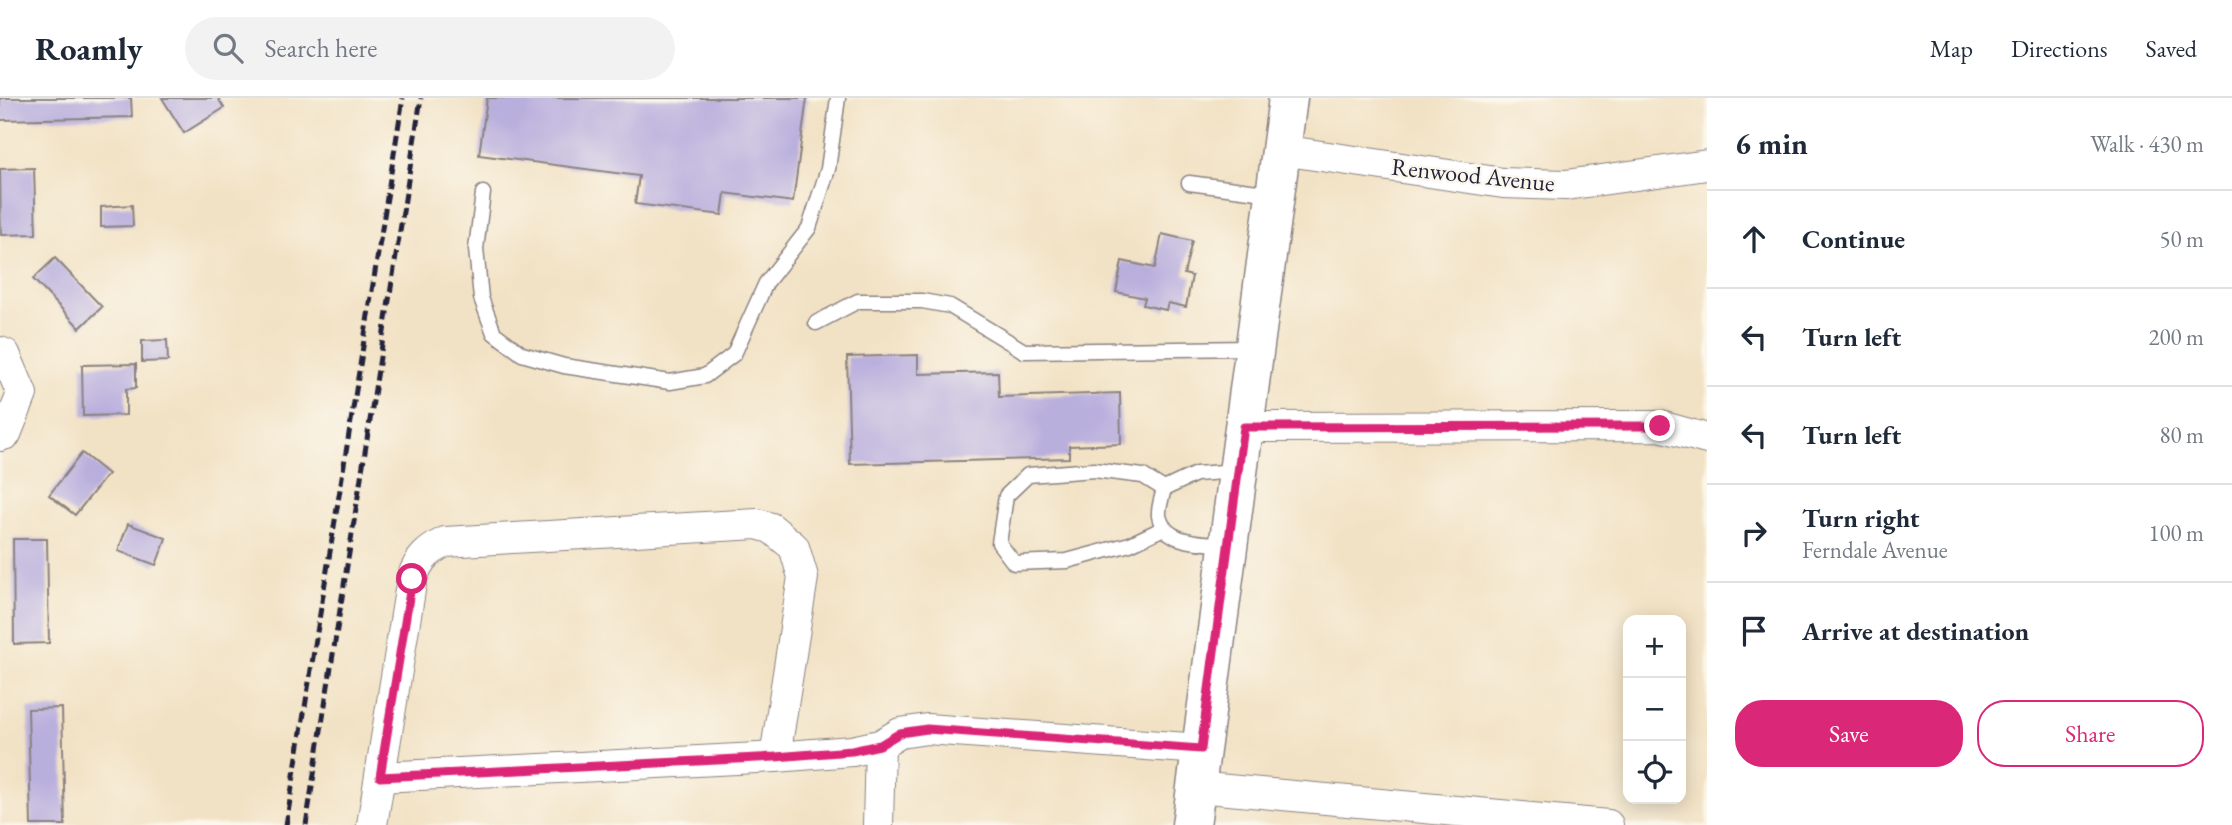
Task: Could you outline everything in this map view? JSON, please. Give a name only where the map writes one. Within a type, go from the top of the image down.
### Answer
[{"type":"main road","points":[[1191,825],[1288,98]]},
{"type":"street","name":"Renwood Avenue","points":[[1281,150],[1503,183],[1553,185],[1707,165]]},
{"type":"street","points":[[0,352],[5,354],[22,394],[6,434],[0,436]]},
{"type":"street","points":[[1244,427],[1660,426],[1707,439]]},
{"type":"street","points":[[372,825],[412,579],[422,556],[445,542],[757,524],[771,528],[794,547],[803,577],[775,757]]},
{"type":"street","points":[[380,777],[852,751],[880,745],[900,733],[927,729],[1201,749]]},
{"type":"street","points":[[878,825],[880,745]]},
{"type":"street","points":[[1196,787],[1608,825]]},
{"type":"lane","points":[[483,193],[476,249],[481,298],[494,333],[522,354],[564,366],[670,382],[705,376],[734,354],[766,283],[809,228],[828,169],[838,98]]},
{"type":"lane","points":[[1189,183],[1275,194]]},
{"type":"lane","points":[[816,323],[858,301],[922,302],[950,306],[1024,351],[1254,348]]},
{"type":"lane","points":[[1164,489],[1143,476],[1094,470],[1028,475],[1006,496],[999,543],[1014,563],[1067,561],[1130,544],[1164,528]]},
{"type":"lane","points":[[1164,489],[1196,474],[1238,471]]},
{"type":"lane","points":[[1164,489],[1159,514],[1164,528],[1177,538],[1228,545]]},
{"type":"building","points":[[0,98],[131,98],[132,117],[0,120]]},
{"type":"building","points":[[162,98],[218,98],[224,108],[184,133]]},
{"type":"building","points":[[487,98],[807,98],[793,202],[725,193],[722,215],[635,204],[639,176],[479,155]]},
{"type":"building","points":[[34,168],[36,234],[1,235],[0,169]]},
{"type":"building","points":[[132,205],[133,226],[101,227],[101,207]]},
{"type":"building","points":[[1162,234],[1192,241],[1184,274],[1192,276],[1186,307],[1168,303],[1166,310],[1143,305],[1145,298],[1116,292],[1122,261],[1155,268]]},
{"type":"building","points":[[55,258],[102,307],[80,328],[33,279]]},
{"type":"building","points":[[167,340],[168,361],[142,362],[142,341]]},
{"type":"building","points":[[918,355],[918,374],[998,372],[999,397],[1120,393],[1121,444],[1069,446],[1069,458],[850,464],[847,357]]},
{"type":"building","points":[[136,364],[136,388],[126,389],[126,415],[83,416],[82,365]]},
{"type":"building","points":[[82,453],[108,474],[75,515],[49,495]]},
{"type":"building","points":[[128,524],[166,538],[156,565],[118,551]]},
{"type":"building","points":[[13,539],[47,539],[49,643],[14,644]]},
{"type":"building","points":[[62,708],[65,825],[31,825],[28,709]]},
{"type":"railway","points":[[286,825],[403,98]]},
{"type":"railway","points":[[306,825],[421,98]]},
{"type":"route","points":[[412,579],[380,777],[852,751],[880,745],[900,733],[927,729],[1201,749],[1244,427],[1660,426]]}]
